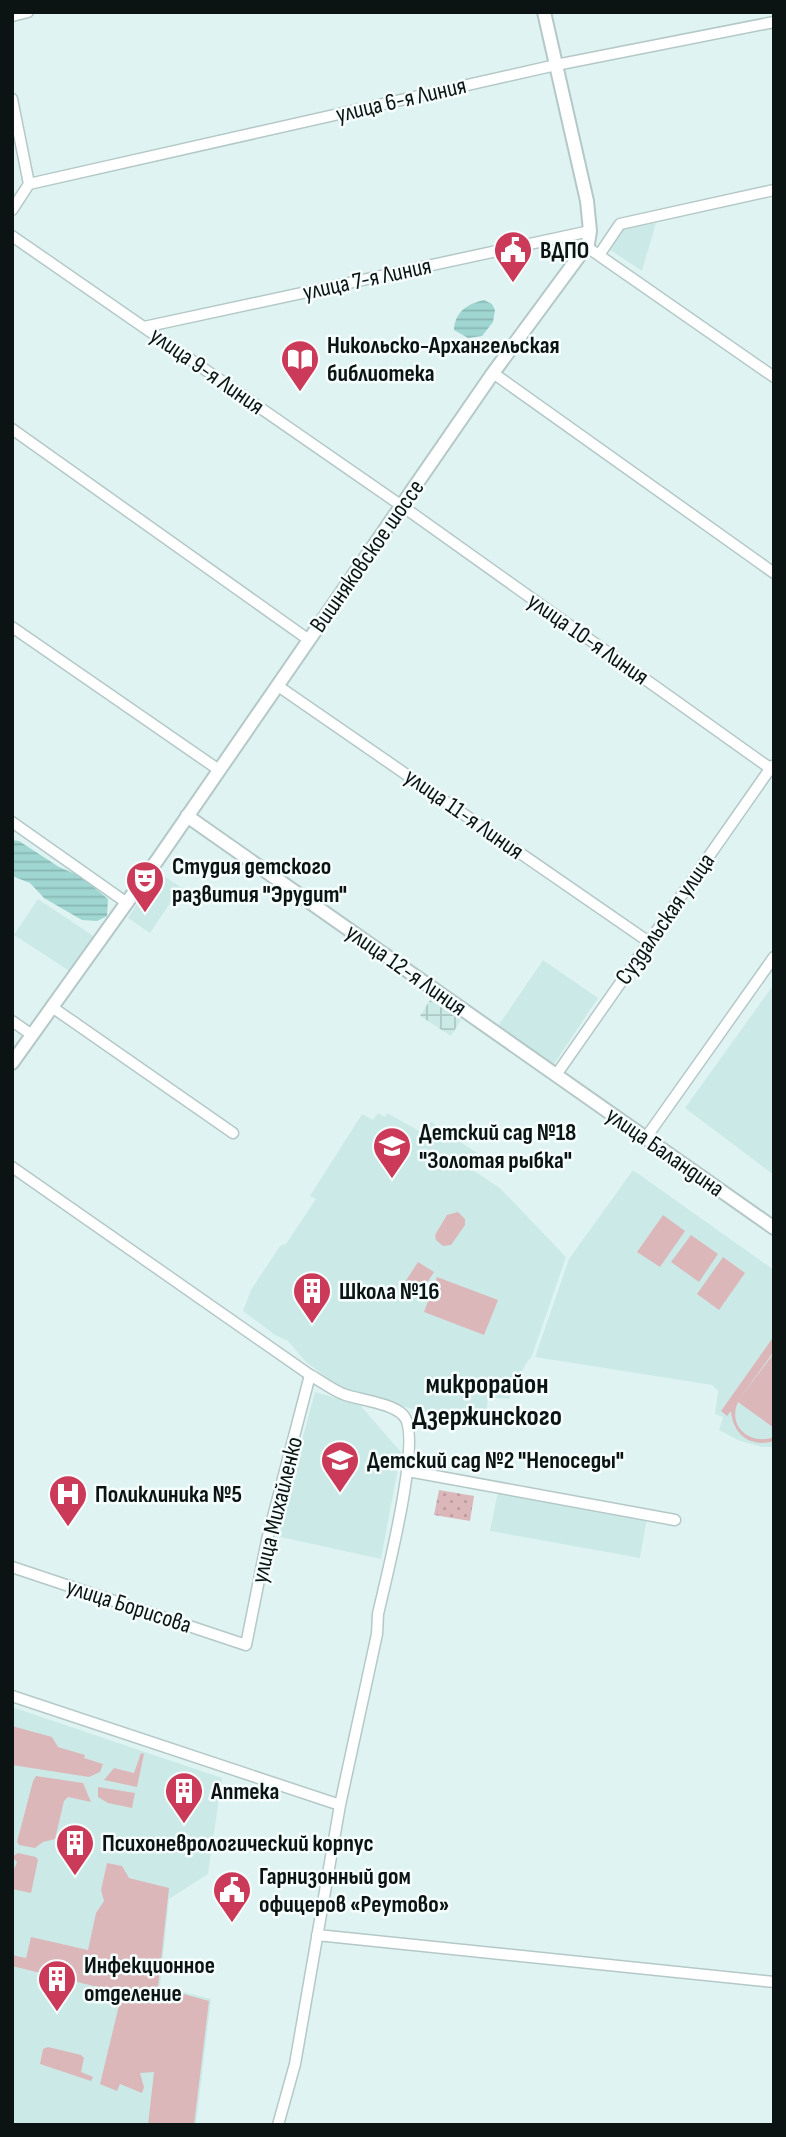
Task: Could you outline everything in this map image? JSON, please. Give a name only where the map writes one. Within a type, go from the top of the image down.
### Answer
[{"type":"street","points":[[12,16],[28,12]]},
{"type":"street","name":"Вишняковское шоссе","points":[[12,1063],[127,904],[493,373],[587,247],[590,231],[587,201],[544,12]]},
{"type":"street","name":"улица 6-я Линия","points":[[29,184],[556,65],[774,22]]},
{"type":"street","points":[[12,99],[29,184],[12,210]]},
{"type":"street","points":[[599,256],[620,224],[774,190]]},
{"type":"street","name":"улица 7-я Линия","points":[[144,327],[590,231]]},
{"type":"street","name":"улица 9-я Линия","points":[[12,236],[402,506]]},
{"type":"street","points":[[587,247],[774,377]]},
{"type":"street","points":[[493,373],[774,573]]},
{"type":"street","points":[[12,429],[309,640]]},
{"type":"street","name":"улица 10-я Линия","points":[[402,506],[773,768]]},
{"type":"street","points":[[12,627],[219,770]]},
{"type":"street","name":"улица 11-я Линия","points":[[278,685],[649,942]]},
{"type":"street","name":"Суздальская улица","points":[[556,1075],[773,768]]},
{"type":"street","name":"улица 12-я Линия","points":[[187,816],[556,1075]]},
{"type":"street","points":[[12,822],[127,904]]},
{"type":"street","points":[[645,1139],[774,957]]},
{"type":"street","points":[[52,1007],[233,1133]]},
{"type":"street","points":[[12,1021],[32,1035]]},
{"type":"street","name":"улица Баландина","points":[[556,1075],[774,1228]]},
{"type":"street","points":[[12,1167],[310,1375],[339,1392],[394,1408],[405,1415],[410,1425],[408,1471],[378,1614],[377,1634],[340,1805],[295,2064],[278,2125]]},
{"type":"street","name":"улица Михайленко","points":[[246,1645],[267,1540],[310,1375]]},
{"type":"street","points":[[408,1471],[674,1520]]},
{"type":"street","name":"улица Борисова","points":[[12,1567],[246,1645]]},
{"type":"street","points":[[12,1696],[340,1805]]},
{"type":"street","points":[[317,1935],[774,1982]]},
{"type":"shaded area","points":[[656,223],[642,271],[610,250],[622,228]]},
{"type":"shaded area","points":[[157,872],[181,887],[150,933],[128,918]]},
{"type":"shaded area","points":[[38,899],[95,937],[71,972],[14,935]]},
{"type":"shaded area","points":[[543,960],[598,998],[554,1064],[498,1026]]},
{"type":"shaded area","points":[[774,984],[774,1175],[685,1108]]},
{"type":"shaded area","points":[[430,1000],[461,1020],[451,1036],[420,1016]]},
{"type":"shaded area","points":[[378,1113],[385,1117],[387,1113],[423,1133],[431,1122],[480,1155],[471,1169],[500,1188],[566,1257],[532,1356],[509,1399],[488,1397],[486,1417],[428,1413],[345,1391],[306,1362],[288,1341],[275,1335],[243,1311],[251,1290],[316,1199],[310,1196],[362,1114],[373,1120]]},
{"type":"shaded area","points":[[633,1170],[774,1270],[772,1447],[740,1441],[719,1430],[723,1417],[715,1414],[718,1391],[712,1385],[535,1357],[569,1259]]},
{"type":"shaded area","points":[[458,1212],[465,1219],[465,1225],[451,1245],[443,1246],[436,1240],[435,1235],[447,1215]]},
{"type":"shaded area","points":[[663,1215],[685,1231],[660,1267],[637,1252]]},
{"type":"shaded area","points":[[691,1235],[718,1254],[699,1282],[671,1262]]},
{"type":"shaded area","points":[[723,1257],[745,1273],[719,1310],[697,1294]]},
{"type":"shaded area","points":[[418,1262],[434,1272],[417,1298],[401,1288]]},
{"type":"shaded area","points":[[437,1277],[498,1300],[484,1335],[424,1312]]},
{"type":"shaded area","points":[[774,1336],[774,1351],[738,1401],[774,1353],[774,1428],[738,1402],[735,1411],[738,1426],[749,1436],[757,1439],[774,1437],[774,1441],[758,1443],[739,1433],[731,1411],[727,1416],[721,1411]]},
{"type":"shaded area","name":"Детский сад №2 \"Непоседы\"","points":[[315,1392],[360,1405],[401,1452],[381,1559],[276,1536]]},
{"type":"shaded area","points":[[439,1490],[474,1496],[470,1521],[434,1515]]},
{"type":"shaded area","points":[[498,1491],[647,1518],[640,1558],[490,1531]]},
{"type":"shaded area","points":[[12,1707],[222,1778],[208,1874],[169,1899],[160,1986],[211,1999],[196,2125],[12,2125]]},
{"type":"shaded area","points":[[12,1726],[52,1737],[58,1747],[103,1764],[100,1772],[89,1777],[12,1765]]},
{"type":"shaded area","points":[[141,1753],[144,1754],[137,1787],[104,1780],[114,1768],[134,1773]]},
{"type":"shaded area","points":[[36,1776],[83,1783],[91,1802],[68,1797],[64,1801],[55,1839],[43,1842],[35,1848],[19,1845],[17,1842]]},
{"type":"shaded area","points":[[98,1787],[135,1793],[132,1808],[108,1803],[98,1797]]},
{"type":"shaded area","points":[[18,1853],[36,1857],[38,1860],[31,1893],[12,1889],[12,1874],[17,1862],[12,1857]]},
{"type":"shaded area","points":[[107,1863],[122,1866],[129,1878],[169,1888],[158,1987],[209,2001],[194,2125],[148,2125],[154,2072],[140,2073],[144,2087],[142,2093],[120,2084],[117,2091],[100,2084],[122,1993],[12,1966],[12,1955],[26,1958],[31,1937],[88,1950],[96,1913],[104,1901],[101,1890]]},
{"type":"shaded area","points":[[48,2047],[81,2055],[84,2058],[81,2072],[93,2077],[91,2081],[40,2064],[43,2049]]},
{"type":"water","points":[[484,300],[492,304],[495,310],[493,322],[482,336],[468,338],[454,330],[457,318],[463,310]]},
{"type":"water","points":[[12,840],[19,841],[59,867],[80,876],[108,899],[107,916],[97,921],[82,920],[44,898],[30,883],[12,876]]},
{"type":"place","name":"ВДПО","points":[[513,284]]},
{"type":"place","name":"Никольско-Архангельская библиотека","points":[[300,393]]},
{"type":"place","name":"Студия детского развития \"Эрудит\"","points":[[145,914]]},
{"type":"place","name":"Детский сад №18 \"Золотая рыбка\"","points":[[392,1180]]},
{"type":"place","name":"Школа №16","points":[[312,1325]]},
{"type":"place","name":"Детский сад №2 \"Непоседы\"","points":[[340,1494]]},
{"type":"place","name":"Поликлиника №5","points":[[68,1528]]},
{"type":"place","name":"Аптека","points":[[184,1825]]},
{"type":"place","name":"Психоневрологический корпус","points":[[75,1877]]},
{"type":"place","name":"Гарнизонный дом офицеров «Реутово»","points":[[232,1924]]},
{"type":"place","name":"Инфекционное отделение","points":[[57,2013]]},
{"type":"district","name":"микрорайон Дзержинского","points":[[487,1400]]}]
